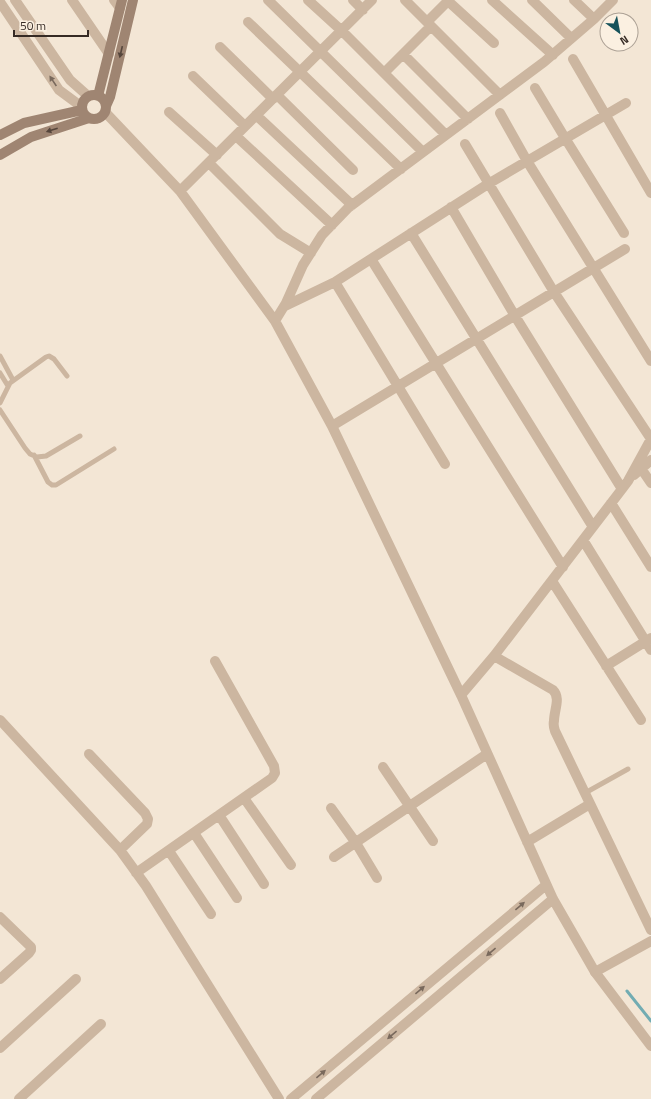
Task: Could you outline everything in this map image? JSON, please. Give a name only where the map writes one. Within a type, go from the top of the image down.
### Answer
[{"type":"main road","points":[[0,135],[24,123],[84,112],[97,119],[100,117],[110,97],[133,0]]},
{"type":"main road","points":[[84,112],[83,101],[93,96],[109,54],[119,3]]},
{"type":"main road","points":[[93,96],[104,100],[105,109]]},
{"type":"main road","points":[[0,155],[31,137],[84,112]]},
{"type":"street","points":[[15,0],[70,80],[93,96]]},
{"type":"street","points":[[72,0],[109,54]]},
{"type":"street","points":[[268,0],[423,152]]},
{"type":"street","points":[[308,0],[342,30],[446,135]]},
{"type":"street","points":[[353,0],[363,10]]},
{"type":"street","points":[[180,191],[372,0]]},
{"type":"street","points":[[405,0],[500,96]]},
{"type":"street","points":[[384,73],[403,54],[449,0],[494,43]]},
{"type":"street","points":[[492,0],[553,55]]},
{"type":"street","points":[[532,0],[572,38]]},
{"type":"street","points":[[574,0],[594,19]]},
{"type":"street","points":[[275,321],[285,306],[303,265],[322,235],[352,206],[553,55],[613,0]]},
{"type":"street","points":[[0,2],[59,90],[84,112]]},
{"type":"street","points":[[248,22],[299,73],[401,169]]},
{"type":"street","points":[[220,47],[353,170]]},
{"type":"street","points":[[403,54],[468,119]]},
{"type":"street","points":[[573,59],[651,193]]},
{"type":"street","points":[[193,76],[245,126]]},
{"type":"street","points":[[535,88],[624,233]]},
{"type":"street","points":[[285,306],[335,282],[488,184],[626,103]]},
{"type":"street","points":[[105,109],[180,191],[275,321],[332,426],[461,695],[553,899],[595,972],[651,1046]]},
{"type":"street","points":[[168,112],[217,155]]},
{"type":"street","points":[[500,113],[527,161],[651,361]]},
{"type":"street","points":[[256,116],[352,206]]},
{"type":"street","points":[[236,136],[332,225]]},
{"type":"street","points":[[461,695],[494,656],[625,485],[639,466],[651,439],[554,292],[465,144]]},
{"type":"street","points":[[208,163],[280,234],[311,253]]},
{"type":"street","points":[[451,207],[515,316],[625,485]]},
{"type":"street","points":[[411,233],[593,527]]},
{"type":"street","points":[[332,426],[625,249]]},
{"type":"street","points":[[371,259],[563,567]]},
{"type":"street","points":[[335,282],[445,464]]},
{"type":"street","points":[[639,466],[651,460]]},
{"type":"street","points":[[639,466],[651,483]]},
{"type":"street","points":[[611,503],[651,567]]},
{"type":"street","points":[[583,540],[649,643],[606,666]]},
{"type":"street","points":[[552,581],[641,720]]},
{"type":"street","points":[[494,656],[556,693],[557,698],[553,723],[555,731],[651,930]]},
{"type":"street","points":[[136,873],[272,778],[275,773],[274,766],[215,661]]},
{"type":"street","points":[[0,720],[120,850],[279,1099]]},
{"type":"street","points":[[89,754],[145,813],[148,819],[147,824],[120,850]]},
{"type":"street","points":[[334,857],[487,754]]},
{"type":"street","points":[[383,767],[433,841]]},
{"type":"street","points":[[244,798],[291,865]]},
{"type":"street","points":[[527,842],[590,804]]},
{"type":"street","points":[[331,808],[356,843],[377,878]]},
{"type":"street","points":[[219,816],[264,884]]},
{"type":"street","points":[[194,833],[237,898]]},
{"type":"street","points":[[169,850],[211,914]]},
{"type":"street","points":[[291,1099],[546,885]]},
{"type":"street","points":[[316,1099],[553,899]]},
{"type":"street","points":[[0,917],[30,947],[31,950],[0,979]]},
{"type":"street","points":[[595,972],[651,941]]},
{"type":"street","points":[[0,1048],[76,980]]},
{"type":"street","points":[[19,1099],[101,1024]]},
{"type":"lane","points":[[0,356],[13,380]]},
{"type":"lane","points":[[0,403],[8,386],[13,380],[49,356],[54,359],[67,376]]},
{"type":"lane","points":[[0,372],[8,386]]},
{"type":"lane","points":[[0,410],[25,448],[30,454],[37,457],[46,456],[80,436]]},
{"type":"lane","points":[[34,455],[48,482],[52,485],[56,485],[114,449]]},
{"type":"lane","points":[[585,793],[628,769]]},
{"type":"waterway","points":[[627,991],[651,1021]]}]
